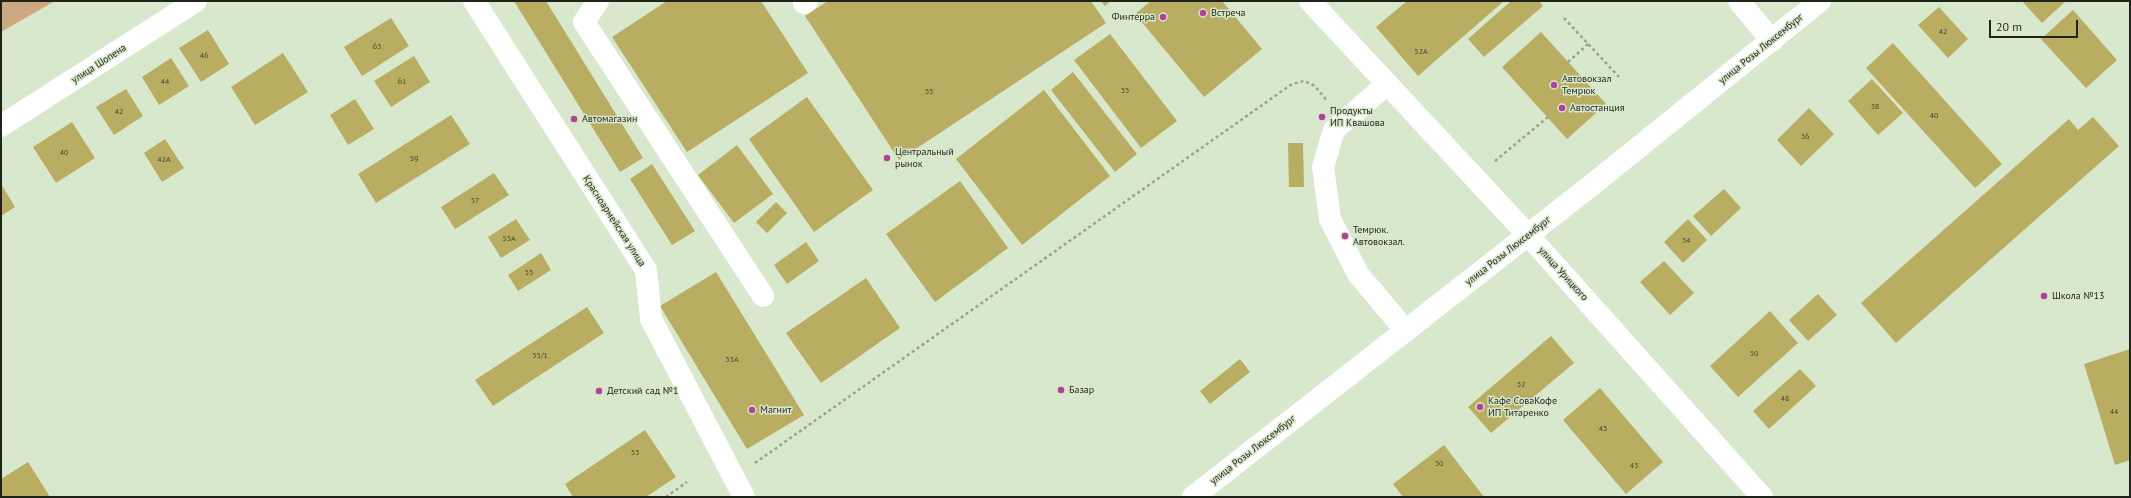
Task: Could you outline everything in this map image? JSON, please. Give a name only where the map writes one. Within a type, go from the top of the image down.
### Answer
[{"type":"street","name":"улица Шопена","points":[[1,126],[196,1]]},
{"type":"street","name":"Красноармейская улица","points":[[474,1],[646,270],[651,319],[744,497]]},
{"type":"street","points":[[598,1],[584,22],[763,296]]},
{"type":"street","name":"улица Урицкого","points":[[1310,1],[1528,235],[1762,497]]},
{"type":"street","points":[[1739,1],[1772,41]]},
{"type":"street","name":"улица Розы Люксембург","points":[[1193,497],[1528,235],[1820,1]]},
{"type":"street","points":[[1387,84],[1334,130],[1323,167],[1330,219],[1358,274],[1406,330]]},
{"type":"path","points":[[1564,18],[1620,77]]},
{"type":"path","points":[[1568,62],[1588,44]]},
{"type":"path","points":[[752,465],[1292,84],[1304,81],[1315,86],[1343,122]]},
{"type":"path","points":[[1475,178],[1548,118]]},
{"type":"path","points":[[666,497],[688,482]]},
{"type":"shaded area","points":[[1,1],[55,1],[1,32]]},
{"type":"building","points":[[514,1],[546,1],[643,158],[620,172]]},
{"type":"building","points":[[667,1],[761,1],[808,73],[687,152],[612,37]]},
{"type":"building","points":[[828,1],[1091,1],[1106,23],[899,160],[805,16]]},
{"type":"building","points":[[1101,1],[1110,1],[1105,6]]},
{"type":"building","points":[[1151,1],[1222,1],[1262,49],[1204,97],[1135,14]]},
{"type":"building","points":[[1407,1],[1504,1],[1418,76],[1376,27]]},
{"type":"building","points":[[1511,1],[1539,1],[1543,6],[1484,57],[1468,39]]},
{"type":"building","points":[[2022,1],[2066,1],[2042,23]]},
{"type":"building","points":[[1939,7],[1968,39],[1948,58],[1918,25]]},
{"type":"building","points":[[2073,10],[2117,60],[2086,88],[2041,39]]},
{"type":"building","points":[[391,18],[409,46],[362,76],[344,47]]},
{"type":"building","points":[[208,30],[229,64],[201,82],[179,48]]},
{"type":"building","name":"Автовокзал Темрюк","points":[[1541,32],[1606,104],[1567,139],[1502,67]]},
{"type":"building","points":[[1110,34],[1177,121],[1141,148],[1074,60]]},
{"type":"building","points":[[1893,43],[2002,164],[1975,188],[1866,68]]},
{"type":"building","points":[[283,53],[308,92],[255,125],[231,87]]},
{"type":"building","points":[[414,56],[430,82],[391,107],[374,81]]},
{"type":"building","points":[[171,58],[189,86],[159,105],[142,77]]},
{"type":"building","points":[[1073,72],[1137,154],[1115,172],[1051,90]]},
{"type":"building","points":[[1872,79],[1903,113],[1878,135],[1848,101]]},
{"type":"building","points":[[126,89],[143,116],[114,135],[96,107]]},
{"type":"building","points":[[1044,90],[1110,176],[1022,245],[956,159]]},
{"type":"building","points":[[807,97],[873,190],[814,232],[749,139]]},
{"type":"building","points":[[355,99],[374,129],[348,145],[330,115]]},
{"type":"building","points":[[1809,108],[1834,134],[1801,166],[1777,140]]},
{"type":"building","points":[[451,115],[470,144],[376,203],[358,174]]},
{"type":"building","points":[[2093,117],[2119,146],[1896,343],[1861,303],[2069,119],[2078,130]]},
{"type":"building","points":[[72,122],[95,158],[56,183],[33,147]]},
{"type":"building","points":[[165,139],[184,168],[162,182],[144,153]]},
{"type":"building","points":[[1288,143],[1303,143],[1304,187],[1289,187]]},
{"type":"building","points":[[737,145],[773,194],[734,223],[698,175]]},
{"type":"building","points":[[652,164],[695,231],[672,245],[630,179]]},
{"type":"building","points":[[494,173],[509,195],[455,229],[441,207]]},
{"type":"building","points":[[960,181],[1008,248],[935,302],[886,234]]},
{"type":"building","points":[[1,184],[15,207],[1,216]]},
{"type":"building","points":[[1724,189],[1741,208],[1711,236],[1693,216]]},
{"type":"building","points":[[776,202],[787,213],[767,233],[756,222]]},
{"type":"building","points":[[516,219],[530,240],[501,258],[488,237]]},
{"type":"building","points":[[1688,219],[1707,240],[1683,263],[1664,242]]},
{"type":"building","points":[[806,242],[819,261],[787,284],[774,265]]},
{"type":"building","points":[[541,253],[551,270],[518,291],[508,275]]},
{"type":"building","points":[[1664,261],[1694,293],[1670,315],[1640,282]]},
{"type":"building","points":[[716,272],[804,415],[747,449],[660,306]]},
{"type":"building","points":[[866,278],[900,328],[821,383],[786,333]]},
{"type":"building","points":[[1818,294],[1837,315],[1808,341],[1789,320]]},
{"type":"building","points":[[587,307],[604,333],[493,406],[475,380]]},
{"type":"building","points":[[1770,311],[1798,343],[1738,397],[1710,366]]},
{"type":"building","points":[[1551,336],[1574,363],[1491,433],[1468,407]]},
{"type":"building","points":[[2130,349],[2130,460],[2115,465],[2084,364]]},
{"type":"building","points":[[1240,359],[1250,372],[1210,404],[1200,391]]},
{"type":"building","points":[[1800,369],[1816,386],[1769,429],[1753,411]]},
{"type":"building","points":[[1600,388],[1663,462],[1626,494],[1563,420]]},
{"type":"building","points":[[645,430],[676,477],[646,497],[573,497],[565,484]]},
{"type":"building","points":[[1444,445],[1484,497],[1403,497],[1393,484]]},
{"type":"building","points":[[28,462],[50,497],[1,497],[1,479]]},
{"type":"place","name":"Встреча","points":[[1203,13]]},
{"type":"place","name":"Финтерра","points":[[1163,17]]},
{"type":"place","name":"Автовокзал Темрюк","points":[[1554,85]]},
{"type":"place","name":"Автостанция","points":[[1562,108]]},
{"type":"place","name":"Продукты ИП Квашова","points":[[1322,117]]},
{"type":"place","name":"Автомагазин","points":[[574,119]]},
{"type":"place","name":"Центральный рынок","points":[[887,158]]},
{"type":"place","name":"Темрюк. Автовокзал.","points":[[1345,236]]},
{"type":"place","name":"Школа №13","points":[[2044,296]]},
{"type":"place","name":"Базар","points":[[1061,390]]},
{"type":"place","name":"Детский сад №1","points":[[599,391]]},
{"type":"place","name":"Кафе СоваКофе ИП Титаренко","points":[[1480,407]]},
{"type":"place","name":"Магнит","points":[[752,410]]}]
